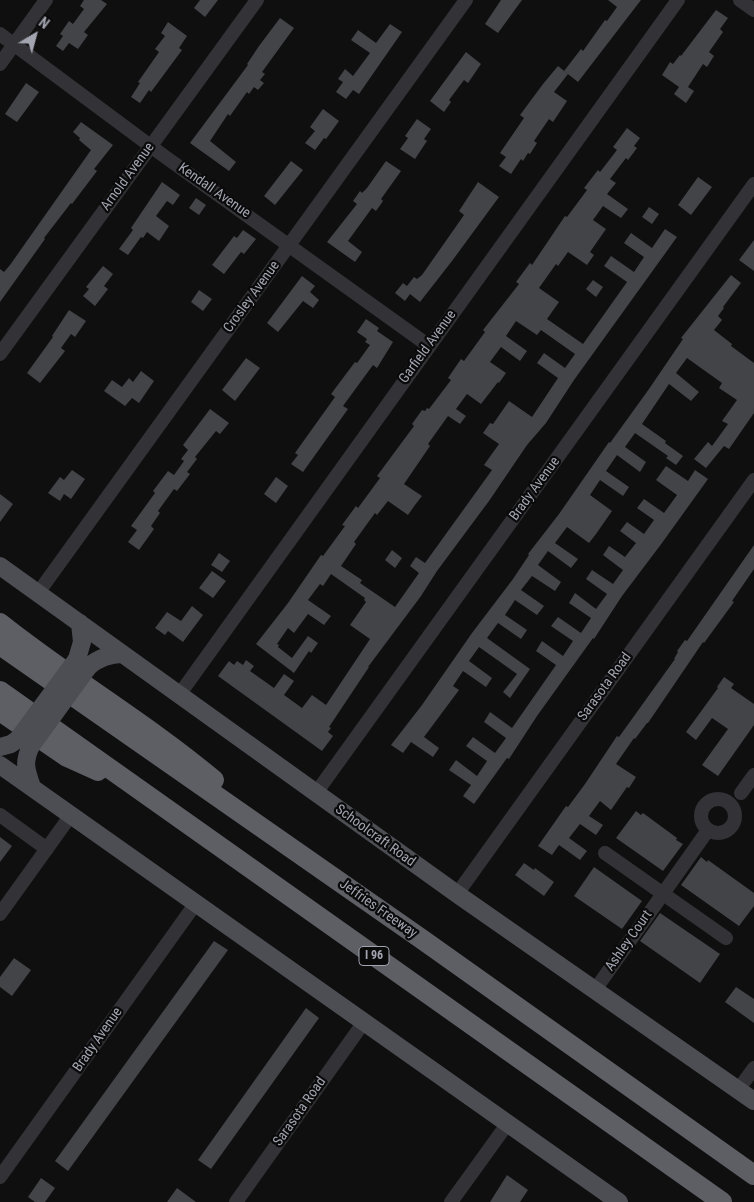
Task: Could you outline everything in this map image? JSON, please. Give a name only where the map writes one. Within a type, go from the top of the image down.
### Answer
[{"type":"highway","points":[[0,623],[190,760],[303,856]]},
{"type":"highway","name":"Jeffries Freeway","points":[[0,645],[303,856],[754,1175]]},
{"type":"highway","name":"I 96","points":[[0,691],[722,1202]]},
{"type":"highway","points":[[0,711],[66,757],[134,787]]},
{"type":"highway","points":[[683,1124],[754,1165]]},
{"type":"highway","points":[[614,1126],[699,1202]]},
{"type":"main road","name":"Schoolcraft Road","points":[[0,566],[457,894],[754,1101]]},
{"type":"main road","points":[[32,787],[26,771],[25,742],[83,662],[80,623]]},
{"type":"main road","points":[[83,662],[113,654],[122,654]]},
{"type":"main road","points":[[0,747],[25,742]]},
{"type":"main road","points":[[0,765],[619,1202]]},
{"type":"street","points":[[0,64],[46,0]]},
{"type":"street","name":"Arnold Avenue","points":[[0,354],[257,0]]},
{"type":"street","name":"Crosley Avenue","points":[[38,593],[466,0]]},
{"type":"street","name":"Garfield Avenue","points":[[179,695],[678,0]]},
{"type":"street","points":[[740,0],[754,10]]},
{"type":"street","name":"Kendall Avenue","points":[[0,34],[429,346]]},
{"type":"street","name":"Brady Avenue","points":[[316,793],[754,184]]},
{"type":"street","name":"Sarasota Road","points":[[457,894],[754,480]]},
{"type":"street","points":[[741,792],[754,775]]},
{"type":"street","points":[[0,914],[71,814]]},
{"type":"street","points":[[0,815],[47,849]]},
{"type":"street","name":"Ashley Court","points":[[595,990],[708,830]]},
{"type":"street","points":[[605,852],[726,938]]},
{"type":"street","name":"Brady Avenue","points":[[0,1177],[196,903]]},
{"type":"street","name":"Sarasota Road","points":[[236,1202],[364,1022]]},
{"type":"street","points":[[738,1090],[754,1068]]},
{"type":"street","points":[[451,1202],[508,1123]]},
{"type":"building","points":[[84,0],[101,0],[107,4],[84,32],[88,35],[78,49],[69,43],[63,51],[56,46],[63,36],[60,34],[69,21],[73,24],[84,9],[80,6]]},
{"type":"building","points":[[200,0],[218,0],[205,17],[194,8]]},
{"type":"building","points":[[501,0],[522,0],[498,33],[485,24]]},
{"type":"building","points":[[608,0],[641,0],[578,82],[564,71],[581,49],[583,51],[605,20],[607,21],[617,7]]},
{"type":"building","points":[[716,10],[728,18],[720,29],[723,32],[709,52],[714,56],[707,67],[703,64],[688,87],[694,91],[686,103],[674,94],[679,87],[662,75],[670,62],[673,64],[681,56]]},
{"type":"building","points":[[280,18],[294,28],[262,72],[265,74],[260,80],[264,83],[258,90],[254,87],[249,94],[247,92],[230,116],[228,114],[210,141],[236,162],[229,171],[190,143]]},
{"type":"building","points":[[168,22],[187,36],[179,48],[182,50],[151,92],[149,90],[140,103],[131,97],[140,83],[138,82],[159,52],[155,49],[165,36],[161,33]]},
{"type":"building","points":[[390,24],[402,32],[359,94],[353,90],[346,99],[336,92],[343,82],[338,79],[345,69],[353,76],[370,53],[351,40],[358,30],[376,43]]},
{"type":"building","points":[[466,52],[481,64],[468,83],[464,80],[449,100],[451,102],[444,112],[430,101]]},
{"type":"building","points":[[558,66],[568,74],[554,92],[567,101],[553,122],[549,119],[534,141],[537,143],[530,154],[528,153],[523,161],[521,159],[511,174],[499,166],[506,157],[500,153],[524,118],[520,115]]},
{"type":"building","points":[[26,83],[39,92],[17,122],[5,114]]},
{"type":"building","points":[[323,109],[339,121],[315,150],[305,143],[315,131],[310,127]]},
{"type":"building","points":[[417,119],[431,129],[424,139],[427,141],[415,159],[400,149],[408,138],[405,136]]},
{"type":"building","points":[[81,122],[113,145],[94,169],[97,171],[44,238],[0,302],[0,269],[4,272],[10,265],[91,150],[73,132]]},
{"type":"building","points":[[627,128],[640,138],[634,146],[637,148],[628,160],[626,158],[610,179],[616,183],[607,194],[628,209],[621,218],[603,206],[593,220],[606,229],[590,252],[594,255],[587,265],[568,252],[558,266],[556,264],[539,288],[559,302],[547,319],[583,344],[627,282],[604,266],[611,256],[634,272],[644,257],[624,243],[631,233],[652,248],[665,229],[677,237],[574,380],[546,423],[527,445],[421,596],[368,667],[329,727],[331,728],[328,732],[333,736],[322,751],[218,676],[229,661],[234,665],[237,661],[243,665],[246,660],[254,666],[250,671],[274,688],[284,674],[294,681],[284,695],[302,708],[312,695],[326,705],[370,639],[350,625],[366,602],[365,598],[331,574],[323,586],[320,584],[308,600],[331,616],[324,625],[308,614],[294,633],[288,628],[277,644],[279,645],[278,647],[292,658],[308,636],[318,643],[311,653],[309,651],[294,673],[256,644],[288,603],[321,555],[323,556],[345,526],[342,525],[356,506],[358,508],[380,478],[377,476],[414,426],[412,424],[422,410],[429,409],[451,380],[448,378],[461,359],[464,361],[485,332],[483,330],[519,284],[516,282],[530,263],[532,265],[565,216],[567,217],[587,190],[584,188],[598,170],[600,172],[617,150],[613,147]],"holes":[[[516,321],[537,335],[541,330],[575,354],[565,368],[544,353],[537,363],[558,378],[532,417],[509,401],[493,424],[490,423],[483,433],[499,444],[484,465],[492,470],[425,563],[416,557],[410,566],[419,573],[395,607],[360,583],[362,580],[341,566],[356,544],[354,542],[375,513],[377,515],[388,501],[408,515],[422,496],[404,484],[430,446],[428,444],[448,416],[460,424],[466,416],[456,409],[467,394],[481,404],[499,383],[506,373],[490,362],[501,347],[520,361],[527,351],[506,336]]]},
{"type":"building","points":[[291,161],[303,170],[275,205],[264,196]]},
{"type":"building","points":[[386,161],[401,171],[381,199],[383,201],[376,211],[372,208],[348,241],[362,252],[355,262],[327,242],[357,204],[353,201],[360,191],[362,193],[367,188]]},
{"type":"building","points":[[698,177],[712,187],[691,215],[678,205]]},
{"type":"building","points":[[162,182],[180,195],[173,205],[167,201],[156,216],[169,226],[159,241],[147,232],[128,255],[119,249],[133,230],[131,228]]},
{"type":"building","points":[[478,182],[499,197],[420,302],[410,294],[405,301],[395,293],[403,283],[407,286],[414,277],[417,279],[422,275],[464,215],[459,211]]},
{"type":"building","points":[[196,198],[206,205],[199,215],[189,208]]},
{"type":"building","points":[[649,207],[659,214],[652,224],[642,217]]},
{"type":"building","points":[[243,230],[256,239],[244,254],[241,252],[224,274],[212,265],[234,236],[237,238]]},
{"type":"building","points":[[754,240],[754,271],[739,260]]},
{"type":"building","points":[[103,266],[113,274],[104,286],[108,289],[95,306],[83,296],[89,289],[86,287]]},
{"type":"building","points":[[731,275],[741,283],[723,307],[718,316],[722,320],[714,330],[732,344],[731,346],[754,363],[754,413],[729,449],[724,446],[706,468],[694,459],[708,442],[712,446],[728,424],[722,421],[737,400],[719,388],[722,383],[687,358],[676,373],[699,392],[691,401],[669,384],[642,424],[683,456],[676,465],[666,458],[668,456],[635,433],[625,447],[646,462],[640,472],[617,455],[606,471],[629,487],[623,496],[600,480],[590,495],[612,511],[596,534],[589,543],[567,527],[555,543],[578,559],[571,568],[548,551],[538,565],[561,582],[555,591],[532,576],[521,590],[544,606],[537,615],[515,600],[505,615],[527,630],[521,639],[498,623],[487,638],[530,669],[510,698],[503,692],[517,674],[479,647],[469,661],[492,678],[486,687],[463,671],[453,686],[459,690],[424,737],[439,748],[433,757],[411,742],[403,753],[391,745],[422,705],[472,633],[513,579],[528,554],[649,389],[683,339],[681,338]]},
{"type":"building","points":[[302,276],[315,286],[310,292],[319,300],[313,308],[303,301],[278,332],[267,323]]},
{"type":"building","points":[[593,280],[603,287],[596,297],[586,289]]},
{"type":"building","points":[[199,290],[212,299],[203,311],[191,302]]},
{"type":"building","points":[[69,310],[86,321],[75,337],[71,334],[61,348],[65,351],[40,383],[27,373],[53,337]]},
{"type":"building","points":[[366,319],[379,328],[377,331],[393,342],[377,368],[373,365],[343,406],[348,409],[303,472],[291,464],[298,455],[295,453],[335,397],[331,394],[370,345],[365,342],[367,339],[357,332]]},
{"type":"building","points":[[246,358],[260,368],[235,401],[222,390]]},
{"type":"building","points":[[141,371],[154,381],[139,403],[132,398],[125,406],[104,391],[112,380],[122,387],[129,378],[133,382]]},
{"type":"building","points":[[210,409],[229,423],[220,434],[216,431],[195,457],[197,459],[187,472],[190,474],[177,491],[174,489],[158,511],[160,513],[151,526],[154,529],[139,550],[128,542],[137,530],[131,526],[168,471],[174,475],[184,461],[181,459],[188,450],[183,445]]},
{"type":"building","points":[[666,466],[688,481],[695,470],[708,479],[622,596],[509,759],[507,758],[474,804],[463,796],[471,785],[449,770],[456,760],[477,776],[487,761],[466,746],[473,737],[495,753],[506,738],[484,722],[490,712],[512,728],[556,665],[536,651],[542,641],[563,656],[573,641],[551,626],[558,617],[581,633],[591,618],[569,603],[575,593],[596,609],[607,594],[586,579],[592,570],[613,584],[623,570],[603,555],[609,546],[625,557],[636,543],[620,531],[627,522],[644,534],[654,520],[637,508],[644,499],[664,513],[677,495],[656,480]]},
{"type":"building","points":[[72,470],[85,479],[71,499],[64,494],[60,501],[48,493],[60,477],[64,480]]},
{"type":"building","points":[[276,477],[288,486],[276,503],[264,494]]},
{"type":"building","points":[[0,494],[13,504],[0,522]]},
{"type":"building","points":[[754,545],[754,569],[732,601],[734,602],[703,642],[648,723],[634,738],[616,764],[636,777],[611,810],[600,801],[589,816],[603,825],[596,835],[580,824],[569,838],[587,851],[580,860],[559,845],[552,855],[538,846],[675,659],[677,651],[685,640],[687,641]]},
{"type":"building","points":[[392,550],[402,558],[395,568],[385,560]]},
{"type":"building","points":[[219,553],[230,561],[222,572],[211,565]]},
{"type":"building","points":[[212,571],[226,581],[213,598],[199,588]]},
{"type":"building","points":[[192,606],[203,615],[183,642],[168,631],[165,635],[155,628],[167,612],[181,621]]},
{"type":"building","points":[[724,677],[734,684],[731,688],[754,704],[754,725],[718,776],[702,765],[728,729],[712,718],[696,740],[686,732]]},
{"type":"building","points":[[636,811],[641,815],[643,813],[683,844],[663,871],[616,838]]},
{"type":"building","points":[[0,837],[12,846],[0,862]]},
{"type":"building","points":[[701,857],[754,893],[754,906],[739,926],[681,885]]},
{"type":"building","points":[[524,863],[534,870],[535,868],[554,882],[544,896],[515,875]]},
{"type":"building","points":[[594,867],[642,901],[622,929],[574,896]]},
{"type":"building","points":[[660,913],[720,954],[700,983],[640,941]]},
{"type":"building","points":[[214,941],[228,950],[68,1171],[55,1161]]},
{"type":"building","points":[[14,958],[31,970],[12,996],[0,987],[0,977]]},
{"type":"building","points":[[736,987],[754,999],[754,1023],[725,1002]]},
{"type":"building","points":[[306,1008],[319,1018],[211,1169],[198,1160]]},
{"type":"building","points":[[507,1175],[528,1190],[520,1202],[490,1202]]},
{"type":"building","points":[[41,1178],[55,1188],[45,1202],[35,1202],[28,1197]]},
{"type":"building","points":[[177,1188],[196,1202],[167,1202]]}]
